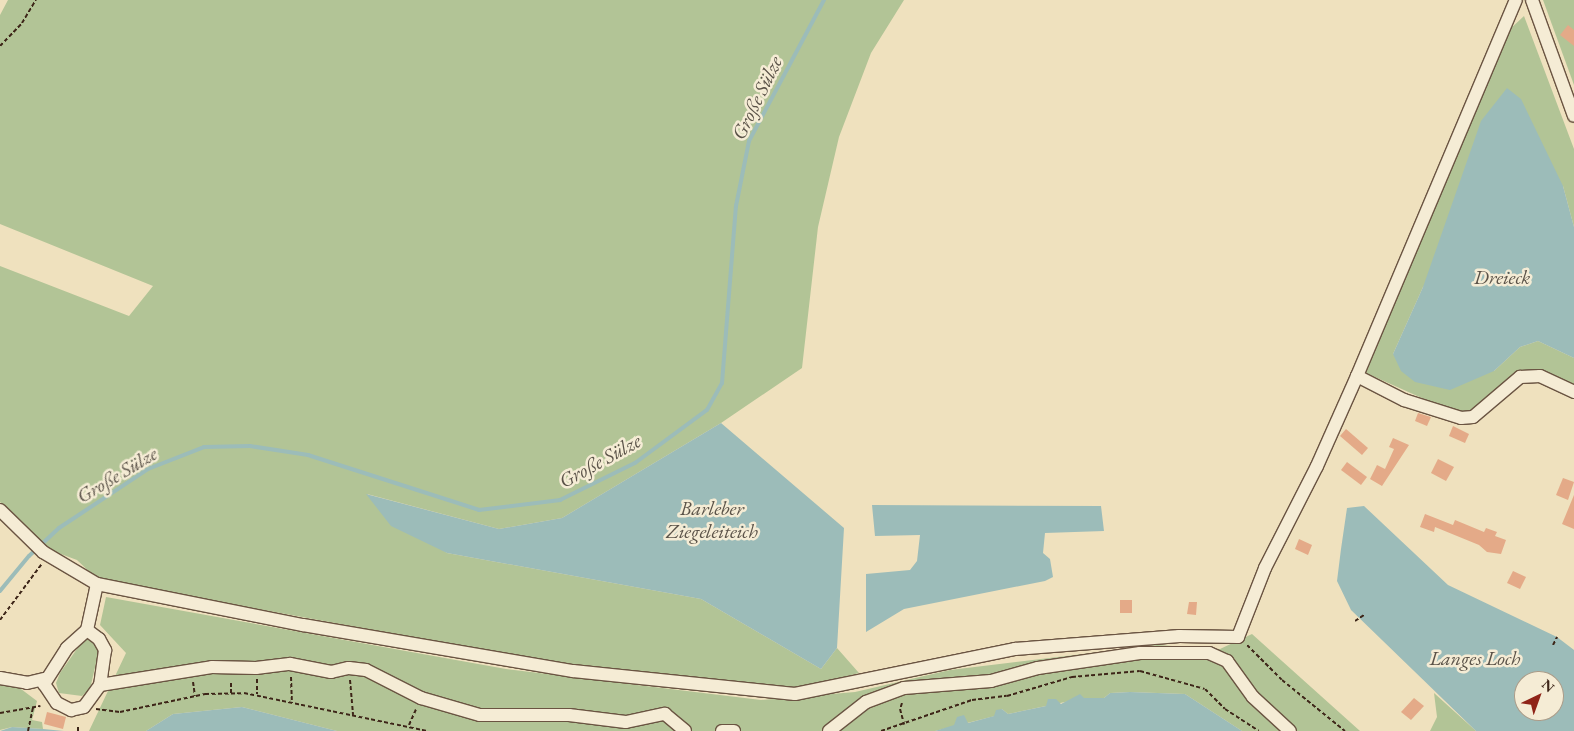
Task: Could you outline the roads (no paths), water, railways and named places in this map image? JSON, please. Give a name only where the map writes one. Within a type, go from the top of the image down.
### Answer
[{"type":"street","points":[[0,510],[42,550],[97,584],[302,625],[573,671],[796,694],[1015,648],[1180,636],[1238,637],[1265,568],[1317,466],[1358,376],[1516,0]]},
{"type":"street","points":[[1532,0],[1574,116]]},
{"type":"street","points":[[1358,376],[1404,400],[1461,418],[1473,417],[1520,377],[1540,376],[1574,392]]},
{"type":"street","points":[[0,678],[27,683],[45,679],[67,648],[87,630],[97,584]]},
{"type":"street","points":[[45,679],[47,690],[61,706],[71,710],[84,707],[100,685],[105,650],[97,636],[87,630]]},
{"type":"street","points":[[829,731],[866,702],[904,688],[991,681],[1038,668],[1140,653],[1210,653],[1227,661],[1253,697],[1290,731]]},
{"type":"street","points":[[100,685],[183,670],[256,668],[290,664],[331,672],[349,668],[366,670],[421,698],[480,715],[569,715],[626,722],[665,714],[685,731]]},
{"type":"street","points":[[722,731],[734,731]]},
{"type":"water","name":"Dreieck","points":[[1507,88],[1521,99],[1563,186],[1574,227],[1574,358],[1538,341],[1520,347],[1494,371],[1450,390],[1415,382],[1401,371],[1393,354],[1423,287],[1481,121]]},
{"type":"water","name":"Barleber Ziegeleiteich","points":[[721,423],[844,528],[837,648],[821,669],[701,599],[447,553],[391,526],[366,494],[499,529],[562,518]]},
{"type":"water","points":[[872,505],[1101,506],[1104,531],[1045,533],[1043,553],[1050,559],[1053,577],[1045,581],[904,609],[866,632],[866,574],[910,570],[917,561],[920,535],[875,536]]},
{"type":"water","name":"Langes Loch","points":[[1364,506],[1448,585],[1557,637],[1574,650],[1574,731],[1476,731],[1351,610],[1337,581],[1347,508]]},
{"type":"water","points":[[1110,693],[1185,694],[1242,731],[935,731],[954,725],[957,717],[964,715],[968,723],[994,716],[996,710],[1002,709],[1008,714],[1046,706],[1048,699],[1056,699],[1061,704],[1080,694],[1084,698],[1104,698]]},
{"type":"water","points":[[242,707],[337,731],[146,731],[173,714]]},
{"type":"water","points":[[12,727],[43,729],[64,731],[0,731]]},
{"type":"waterway","name":"Große Sülze","points":[[0,591],[29,556],[59,528],[148,469],[204,447],[250,446],[308,455],[479,510],[560,500],[635,463],[707,410],[722,383],[736,206],[749,141],[824,0]]}]
